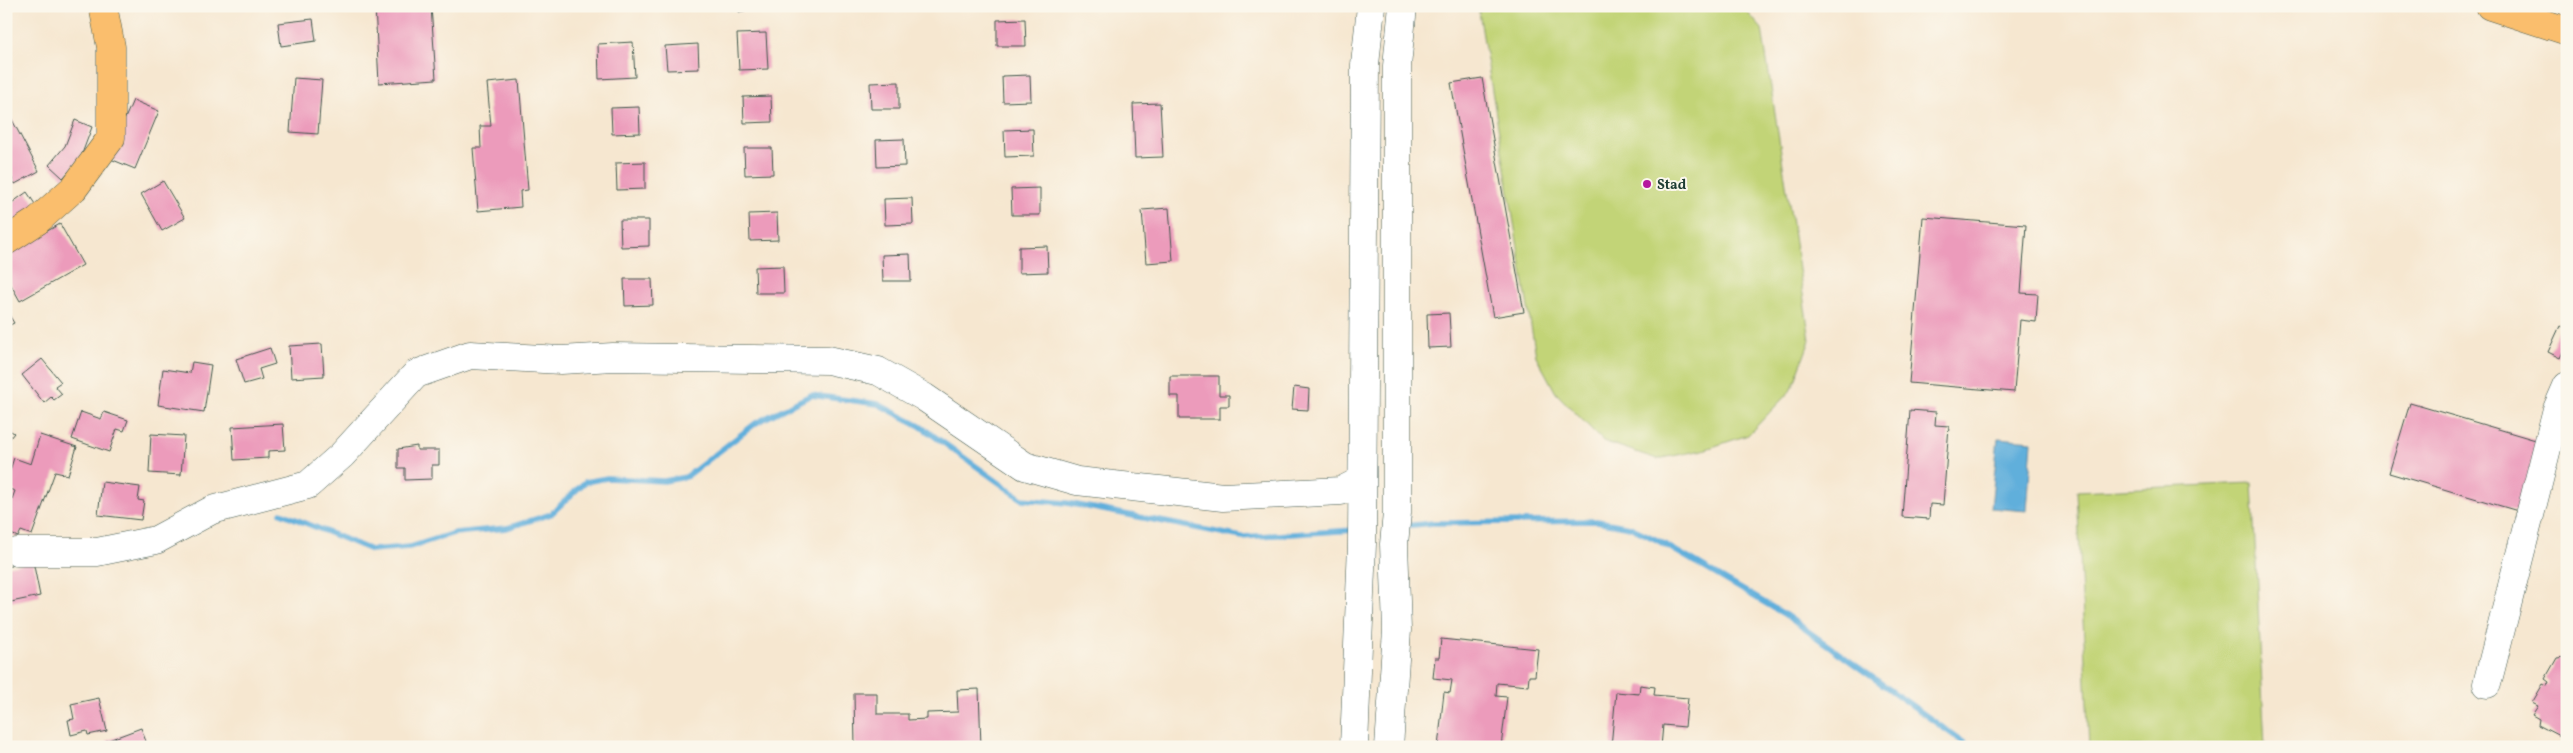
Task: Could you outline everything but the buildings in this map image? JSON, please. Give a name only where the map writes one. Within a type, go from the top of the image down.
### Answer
[{"type":"main road","points":[[6,240],[37,220],[74,188],[111,138],[111,47],[103,6]]},
{"type":"main road","points":[[2490,6],[2567,36]]},
{"type":"main road","points":[[2526,19],[2567,31]]},
{"type":"street","points":[[1354,747],[1362,544],[1365,65],[1371,6]]},
{"type":"street","points":[[1389,747],[1397,630],[1394,544],[1397,513],[1397,66],[1403,6]]},
{"type":"street","points":[[17,552],[97,552],[156,540],[212,510],[308,485],[342,455],[399,390],[416,374],[470,355],[561,360],[614,357],[828,360],[878,371],[924,397],[1025,466],[1077,481],[1223,497],[1341,491],[1362,480]]},
{"type":"street","points":[[2487,684],[2557,409],[2567,386]]},
{"type":"green space","name":"Stad","points":[[1478,6],[1742,6],[1762,29],[1810,340],[1792,389],[1748,435],[1703,450],[1657,459],[1603,441],[1556,393],[1536,356]]},
{"type":"green space","points":[[2252,483],[2265,747],[2089,747],[2077,491]]},
{"type":"water","points":[[1998,438],[2032,441],[2027,511],[1991,508]]},
{"type":"waterway","points":[[281,513],[371,550],[410,547],[454,533],[507,528],[551,514],[585,482],[607,478],[664,481],[686,477],[756,423],[811,395],[878,404],[920,426],[1022,499],[1067,503],[1242,537],[1355,530]]},
{"type":"waterway","points":[[1404,526],[1433,523],[1597,521],[1630,527],[1657,540],[1784,614],[1970,747]]},
{"type":"place","name":"Stad","points":[[1647,184]]}]
